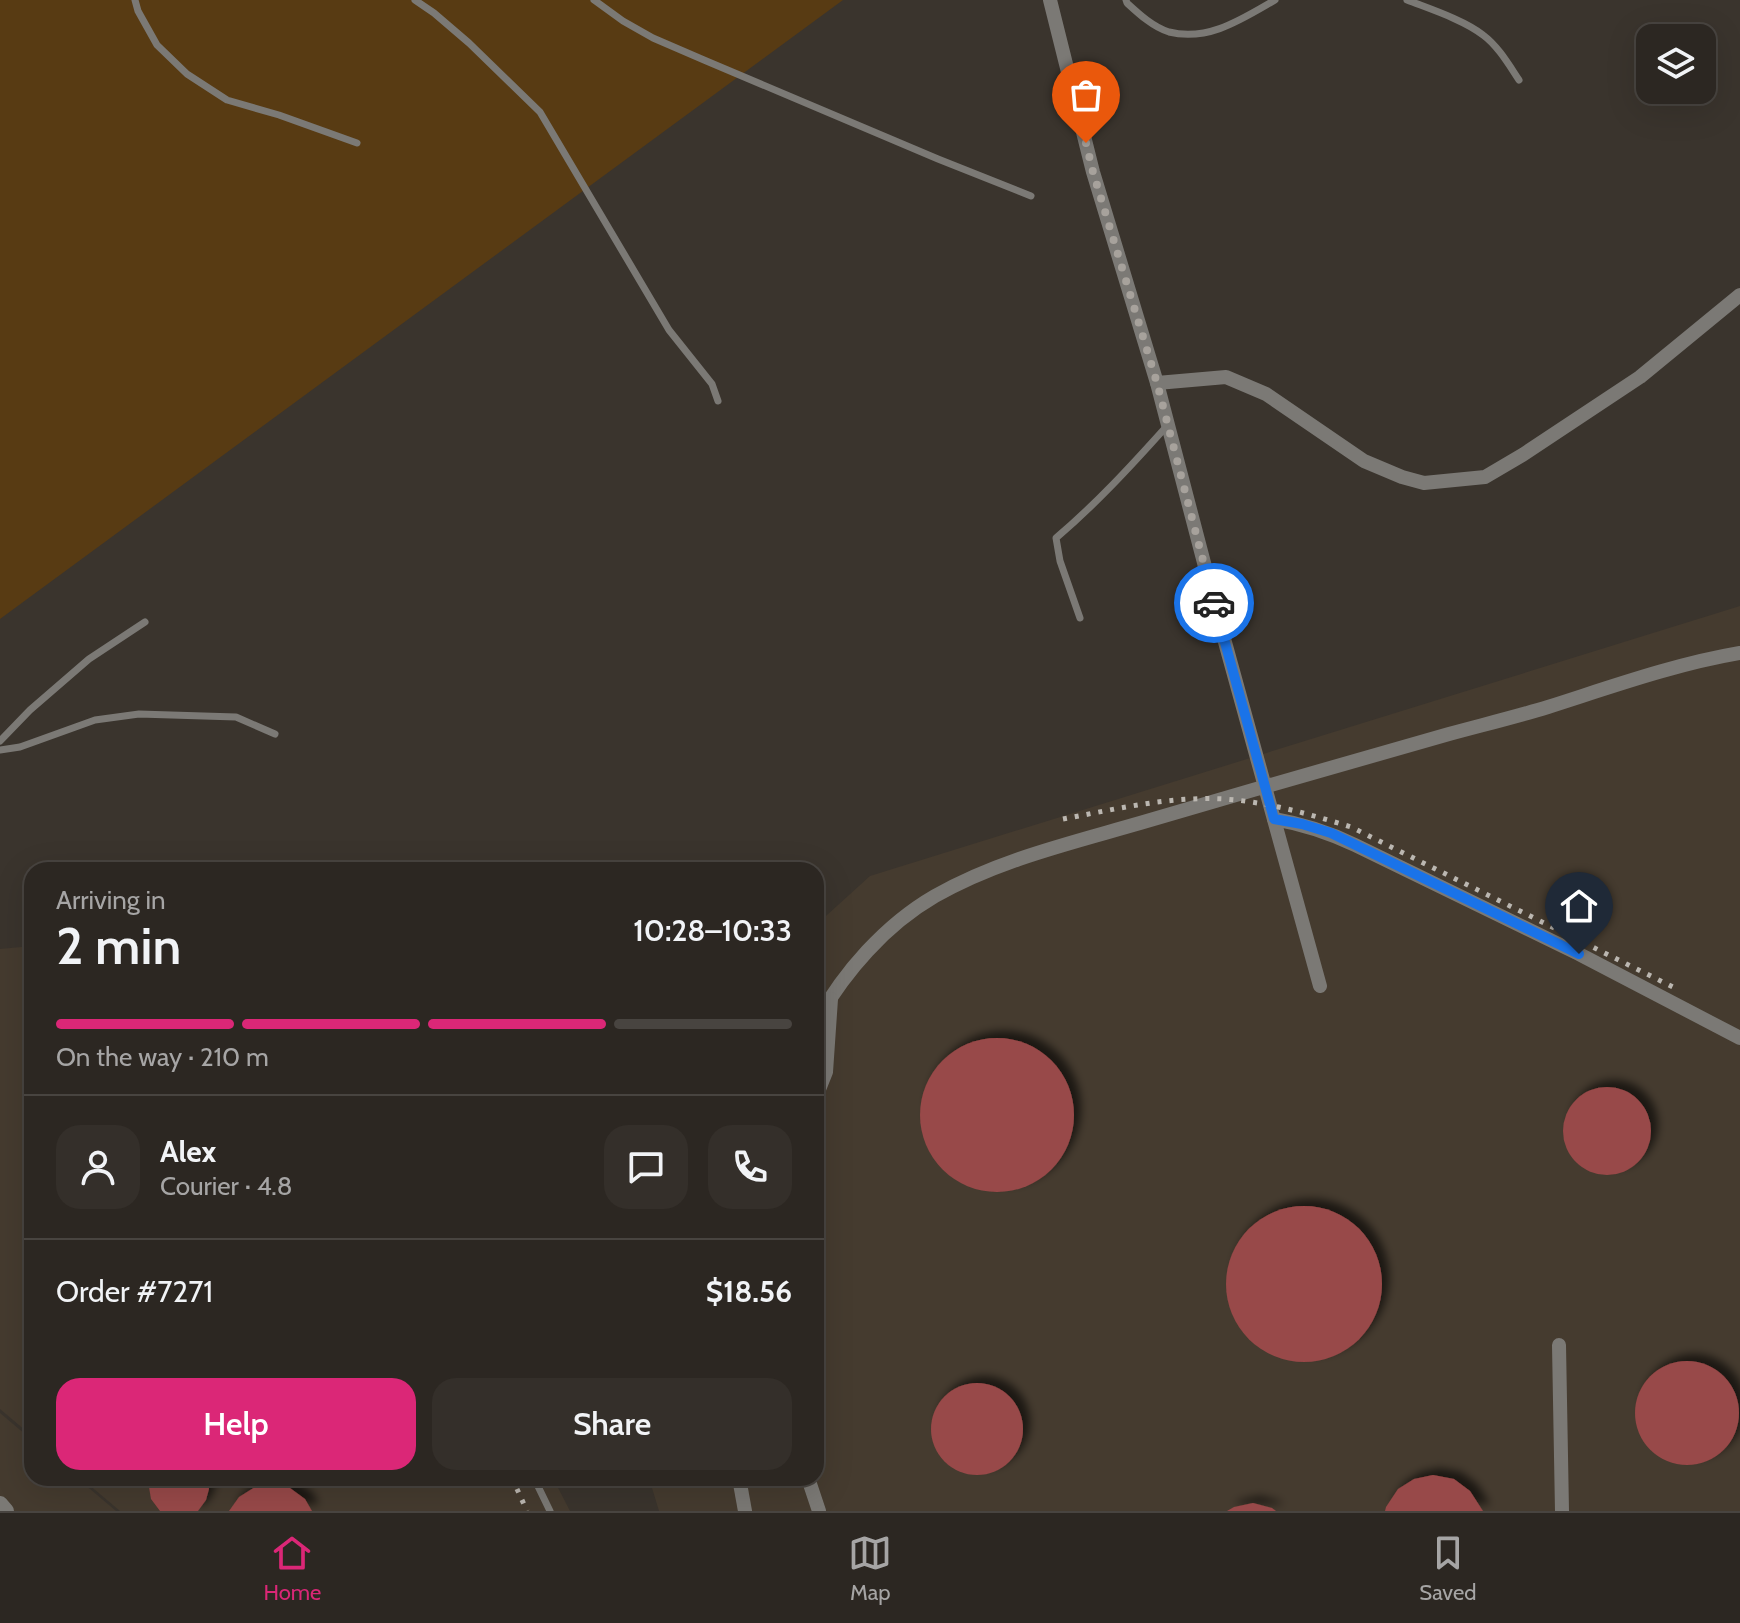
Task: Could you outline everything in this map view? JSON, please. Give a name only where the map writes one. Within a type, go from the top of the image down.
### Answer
[{"type":"street","points":[[1050,0],[1093,172],[1157,383],[1320,986]]},
{"type":"street","points":[[1157,383],[1226,377],[1266,394],[1364,461],[1402,477],[1424,483],[1485,477],[1640,377],[1740,295]]},
{"type":"street","points":[[824,1008],[857,963],[890,929],[933,897],[982,872],[1265,786],[1720,656],[1740,653]]},
{"type":"street","points":[[1274,819],[1331,833],[1579,954],[1740,1038]]},
{"type":"street","points":[[824,1077],[832,994]]},
{"type":"street","points":[[1559,1345],[1562,1511]]},
{"type":"street","points":[[740,1486],[745,1511]]},
{"type":"street","points":[[811,1486],[819,1511]]},
{"type":"street","points":[[0,1504],[6,1511]]},
{"type":"lane","points":[[135,0],[157,45],[187,74],[227,100],[357,143]]},
{"type":"lane","points":[[415,0],[469,43],[540,112],[669,330],[712,384],[718,401]]},
{"type":"lane","points":[[594,0],[653,38],[1031,196]]},
{"type":"lane","points":[[1126,0],[1146,20],[1168,32],[1198,34],[1222,29],[1275,0]]},
{"type":"lane","points":[[1407,0],[1484,35],[1519,80]]},
{"type":"lane","points":[[1080,618],[1060,561],[1056,538],[1126,472],[1168,425]]},
{"type":"lane","points":[[0,741],[30,710],[89,659],[145,622]]},
{"type":"lane","points":[[0,750],[20,747],[95,720],[139,714],[236,717],[275,734]]},
{"type":"lane","points":[[538,1486],[550,1511]]},
{"type":"shaded area","points":[[0,0],[843,0],[0,619]]},
{"type":"shaded area","points":[[1740,606],[1740,1511],[659,1511],[651,1486],[824,1486],[824,918],[870,876]]},
{"type":"shaded area","points":[[24,947],[24,1429],[0,1409],[0,949]]},
{"type":"shaded area","points":[[0,1413],[24,1433],[24,1486],[86,1486],[116,1511],[0,1511]]},
{"type":"shaded area","points":[[90,1486],[557,1486],[570,1511],[120,1511]]},
{"type":"building","points":[[997,1038],[1026,1044],[1051,1061],[1068,1086],[1074,1115],[1068,1144],[1051,1169],[1026,1186],[997,1192],[968,1186],[943,1169],[926,1144],[920,1115],[926,1086],[943,1061],[968,1044]]},
{"type":"building","points":[[1607,1087],[1624,1090],[1638,1100],[1648,1114],[1651,1131],[1648,1148],[1638,1162],[1624,1172],[1607,1175],[1590,1172],[1576,1162],[1566,1148],[1563,1131],[1566,1114],[1576,1100],[1590,1090]]},
{"type":"building","points":[[1304,1206],[1334,1212],[1359,1229],[1376,1254],[1382,1284],[1376,1314],[1359,1339],[1334,1356],[1304,1362],[1274,1356],[1249,1339],[1232,1314],[1226,1284],[1232,1254],[1249,1229],[1274,1212]]},
{"type":"building","points":[[1687,1361],[1707,1365],[1730,1384],[1739,1413],[1735,1433],[1716,1456],[1687,1465],[1667,1461],[1644,1442],[1635,1413],[1639,1393],[1658,1370]]},
{"type":"building","points":[[977,1383],[995,1387],[1010,1396],[1019,1411],[1023,1429],[1019,1447],[1010,1462],[995,1471],[977,1475],[959,1471],[944,1462],[935,1447],[931,1429],[935,1411],[944,1396],[959,1387]]},
{"type":"building","points":[[1433,1475],[1454,1479],[1470,1491],[1483,1511],[1385,1511],[1398,1489],[1414,1479]]},
{"type":"building","points":[[208,1486],[209,1489],[198,1511],[160,1511],[151,1499],[149,1487]]},
{"type":"building","points":[[255,1487],[290,1488],[305,1499],[312,1511],[229,1511],[239,1497]]},
{"type":"building","points":[[1253,1503],[1276,1511],[1227,1511],[1234,1507]]},
{"type":"railway","points":[[1063,819],[1184,799],[1224,799],[1288,809],[1351,827],[1679,990]]},
{"type":"railway","points":[[516,1486],[527,1511]]},
{"type":"way so far","points":[[1086,143],[1157,383],[1214,603]]},
{"type":"route","points":[[1214,603],[1274,819],[1331,833],[1579,954]]}]
